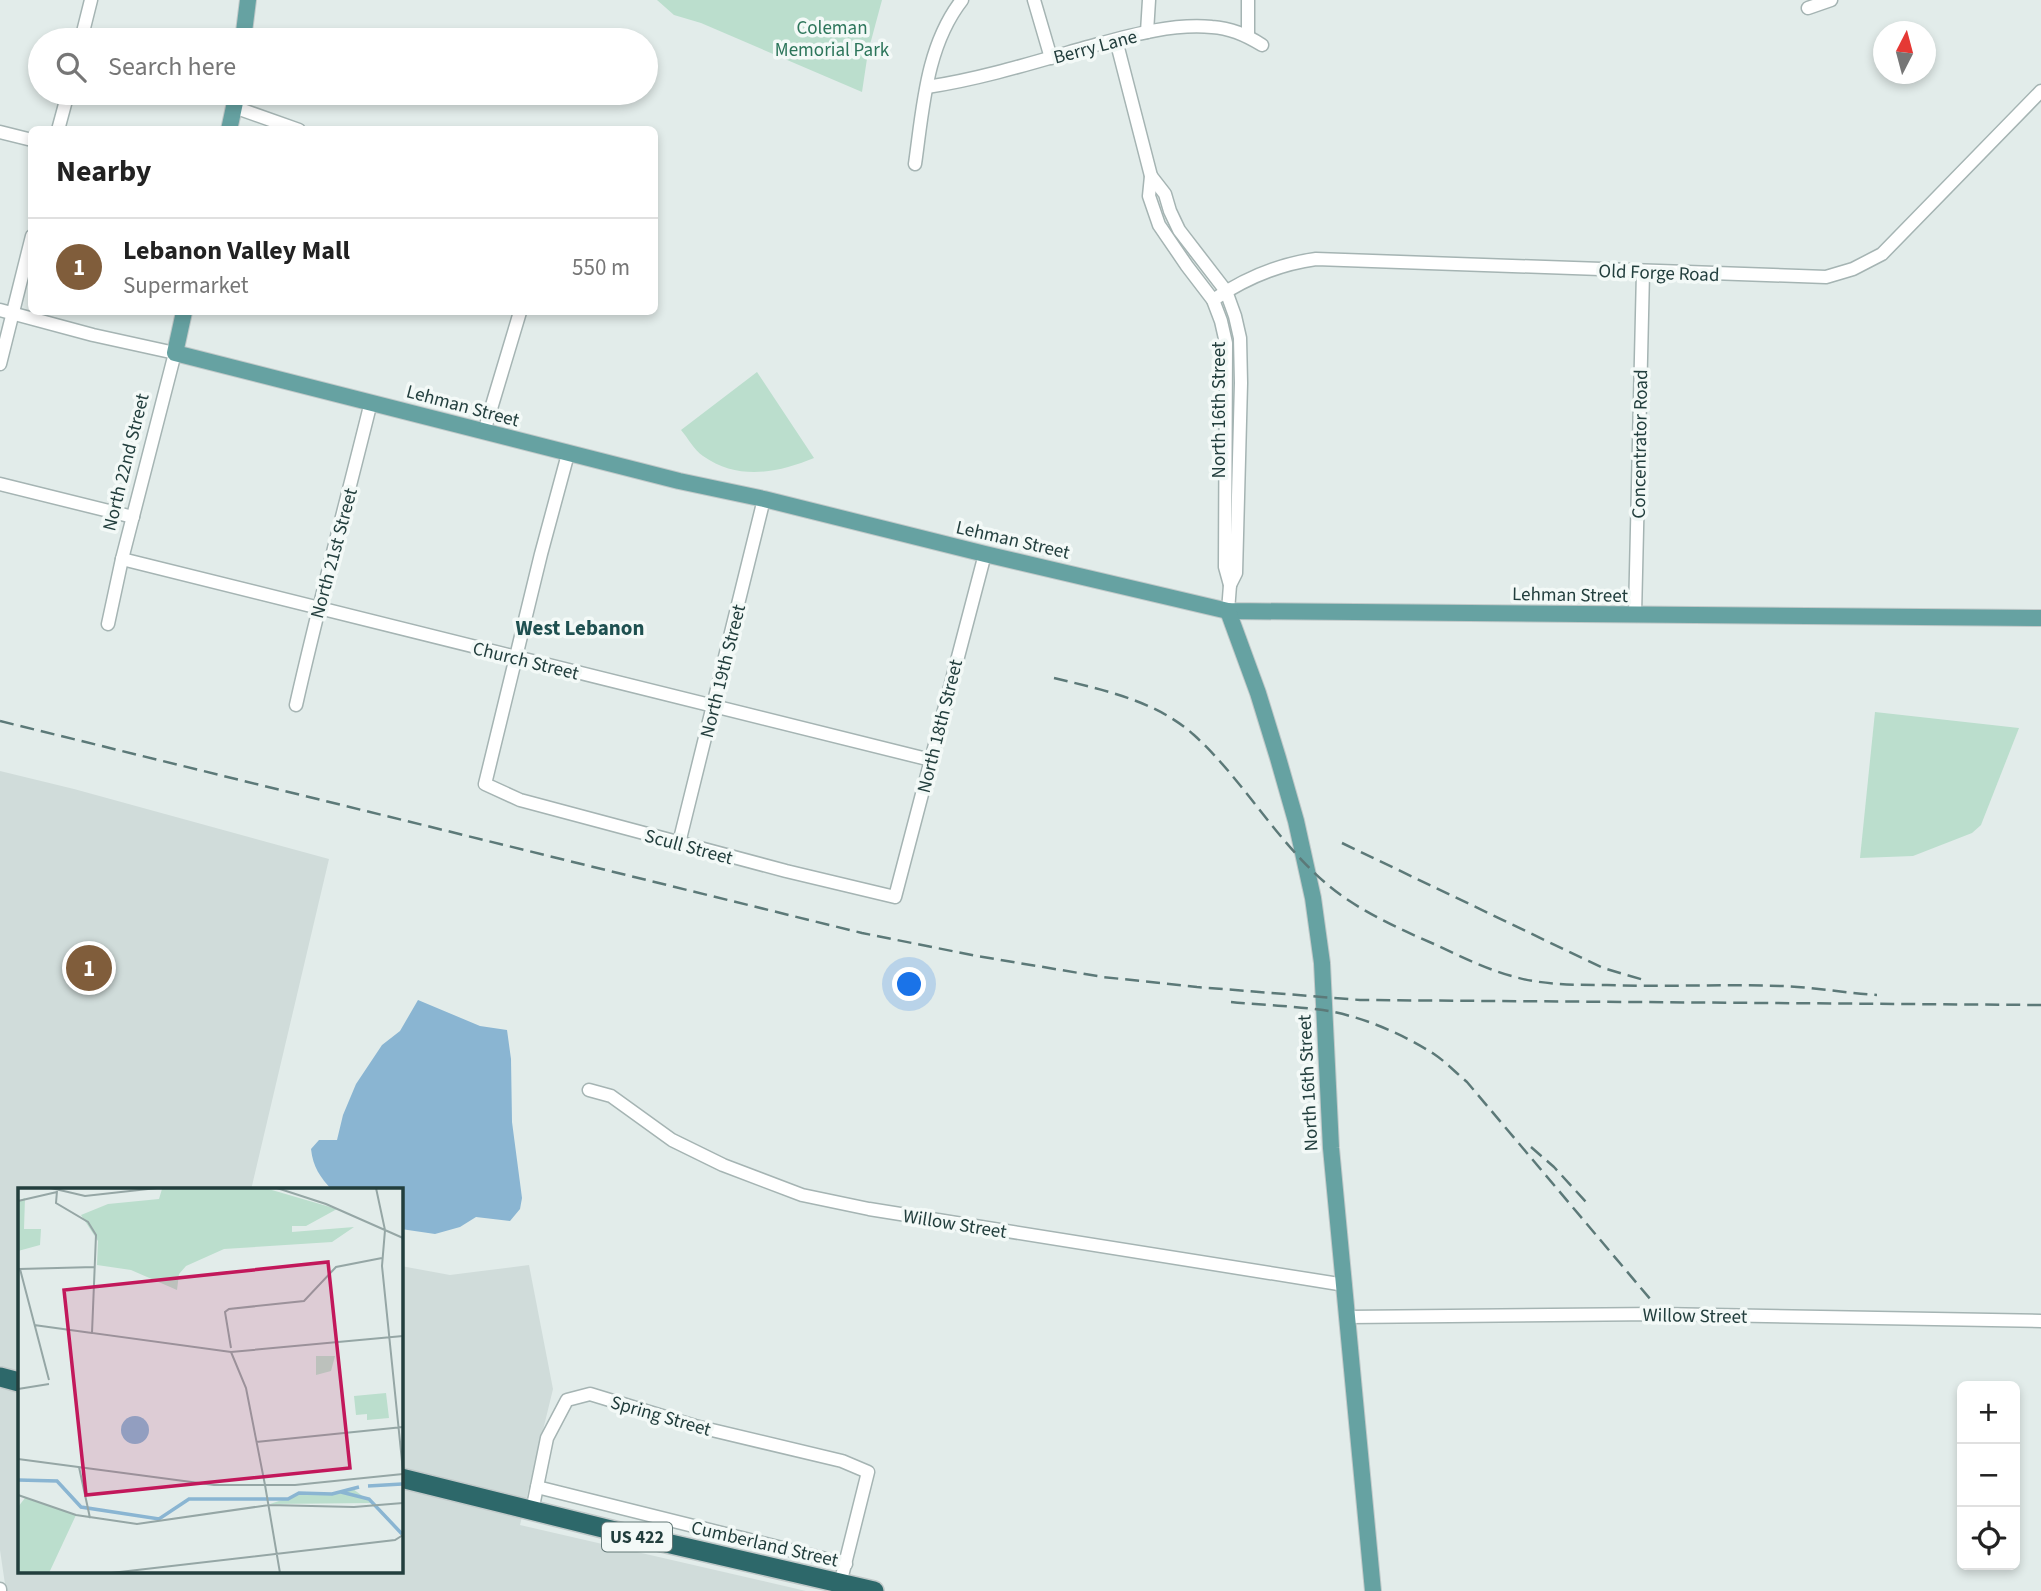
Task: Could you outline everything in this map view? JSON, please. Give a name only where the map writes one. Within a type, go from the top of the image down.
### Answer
[{"type":"highway","points":[[0,1377],[18,1382]]},
{"type":"highway","name":"Cumberland Street","points":[[402,1478],[874,1591]]},
{"type":"main road","points":[[244,28],[248,0]]},
{"type":"main road","points":[[230,126],[235,105]]},
{"type":"main road","name":"North 22nd Street","points":[[174,353],[183,315]]},
{"type":"main road","name":"Lehman Street","points":[[174,353],[568,454],[1228,611],[2041,618]]},
{"type":"main road","name":"North 16th Street","points":[[1228,611],[1278,758],[1296,821],[1313,898],[1322,963],[1331,1148],[1373,1591]]},
{"type":"street","points":[[84,28],[91,0]]},
{"type":"street","points":[[915,164],[927,87],[939,38],[951,14],[962,0]]},
{"type":"street","points":[[1034,0],[1051,58]]},
{"type":"street","points":[[1147,32],[1149,0]]},
{"type":"street","points":[[1248,0],[1248,36]]},
{"type":"street","points":[[1808,8],[1831,0]]},
{"type":"street","name":"Berry Lane","points":[[927,87],[956,83],[1147,32],[1181,27],[1230,29],[1262,45]]},
{"type":"street","name":"North 16th Street","points":[[1116,40],[1151,176],[1149,196],[1159,225],[1213,300],[1222,321],[1226,343],[1225,566],[1230,585],[1228,611]]},
{"type":"street","name":"Old Forge Road","points":[[1213,300],[1244,282],[1291,262],[1316,258],[1826,278],[1853,269],[1882,254],[2041,91]]},
{"type":"street","points":[[59,126],[65,105]]},
{"type":"street","points":[[246,105],[291,126]]},
{"type":"street","points":[[0,132],[28,139]]},
{"type":"street","name":"North 16th Street","points":[[1151,176],[1165,194],[1179,230],[1226,291],[1235,316],[1241,351],[1236,573],[1230,585]]},
{"type":"street","points":[[0,364],[6,312],[28,248]]},
{"type":"street","name":"Concentrator Road","points":[[1635,615],[1643,272]]},
{"type":"street","name":"Lehman Street","points":[[6,312],[174,353]]},
{"type":"street","points":[[484,432],[519,315]]},
{"type":"street","name":"North 22nd Street","points":[[108,624],[174,353]]},
{"type":"street","name":"North 21st Street","points":[[296,705],[370,402]]},
{"type":"street","points":[[516,657],[568,454]]},
{"type":"street","points":[[0,484],[133,517]]},
{"type":"street","name":"North 19th Street","points":[[679,843],[764,499]]},
{"type":"street","name":"North 18th Street","points":[[895,897],[985,554]]},
{"type":"street","name":"Church Street","points":[[122,559],[931,760]]},
{"type":"street","name":"Scull Street","points":[[516,657],[485,784],[520,800],[786,872],[895,897]]},
{"type":"street","name":"Willow Street","points":[[589,1090],[611,1096],[682,1145],[723,1165],[802,1195],[869,1209],[1345,1285]]},
{"type":"street","name":"Willow Street","points":[[1348,1317],[1658,1314],[2041,1321]]},
{"type":"street","name":"Spring Street","points":[[532,1511],[547,1438],[567,1400],[590,1394],[695,1426],[842,1461],[869,1472],[846,1564]]},
{"type":"street","points":[[537,1487],[846,1564],[840,1584]]},
{"type":"shaded area","points":[[0,771],[329,859],[251,1188],[18,1188],[18,1574],[402,1574],[402,1266],[450,1275],[529,1265],[553,1389],[520,1525],[806,1591],[6,1591],[0,1550]]},
{"type":"green space","name":"Coleman Memorial Park","points":[[657,0],[882,0],[868,52],[862,92],[701,23],[674,15]]},
{"type":"green space","points":[[757,372],[814,458],[772,471],[744,472],[717,464],[700,453],[681,430]]},
{"type":"green space","points":[[1875,712],[2019,728],[1981,825],[1972,833],[1913,856],[1860,858]]},
{"type":"water","points":[[418,1000],[480,1026],[507,1030],[511,1059],[512,1122],[522,1198],[520,1209],[510,1221],[476,1217],[460,1227],[435,1234],[402,1229],[402,1188],[330,1188],[315,1166],[311,1149],[319,1140],[337,1140],[343,1115],[356,1084],[382,1045],[400,1031]]},
{"type":"railway","points":[[1054,678],[1128,698],[1179,723],[1214,755],[1303,862],[1323,881],[1345,898],[1378,917],[1482,966],[1520,978],[1561,984],[1782,986],[1877,995]]},
{"type":"railway","points":[[0,721],[862,933],[1103,977],[1360,1000],[2041,1005]]},
{"type":"railway","points":[[1342,843],[1603,968],[1644,980]]},
{"type":"railway","points":[[1231,1002],[1312,1009],[1352,1016],[1408,1039],[1443,1060],[1467,1082],[1651,1300]]},
{"type":"railway","points":[[1531,1147],[1554,1167],[1587,1203]]},
{"type":"place","name":"Lebanon Valley Mall","points":[[89,968]]},
{"type":"district","name":"West Lebanon","points":[[580,628]]}]
